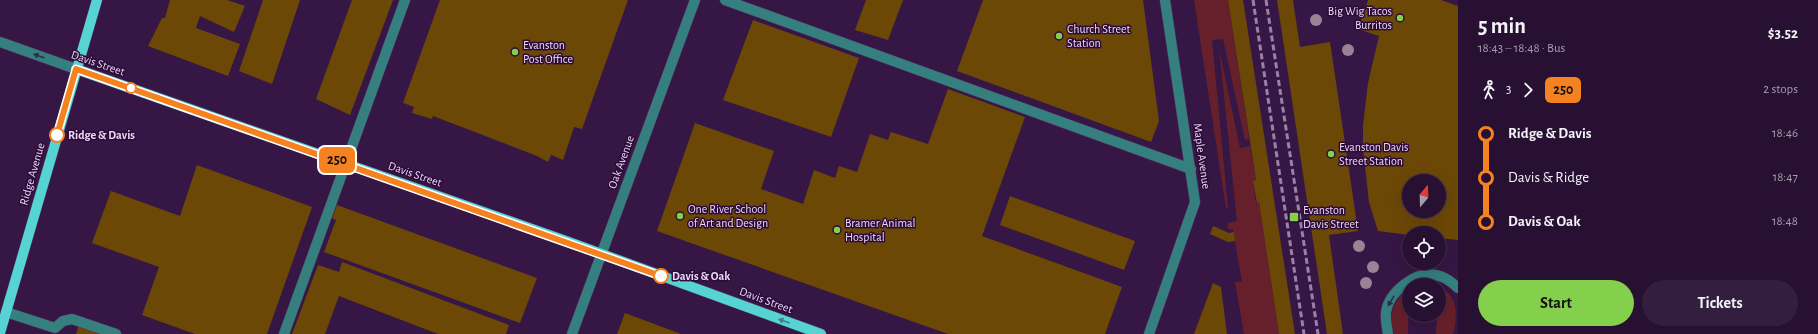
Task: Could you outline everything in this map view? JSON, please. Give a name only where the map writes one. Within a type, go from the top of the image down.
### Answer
[{"type":"main road","name":"Ridge Avenue","points":[[0,333],[97,0]]},
{"type":"main road","name":"Davis Street","points":[[76,69],[601,254],[821,334]]},
{"type":"street","points":[[284,334],[347,164],[405,0]]},
{"type":"street","name":"Oak Avenue","points":[[572,334],[695,0]]},
{"type":"street","points":[[725,0],[1191,169]]},
{"type":"street","name":"Maple Avenue","points":[[1149,334],[1195,202],[1165,0]]},
{"type":"street","name":"Davis Street","points":[[0,42],[76,69]]},
{"type":"street","points":[[1388,334],[1386,311],[1389,302],[1400,287],[1420,275],[1436,275],[1451,282],[1458,288]]},
{"type":"street","points":[[6,312],[54,331],[63,321],[72,319],[116,334]]},
{"type":"shaded area","points":[[1194,0],[1228,0],[1249,139],[1245,140],[1223,39],[1212,40],[1228,208],[1226,208]]},
{"type":"shaded area","points":[[1219,48],[1240,148],[1250,146],[1256,180],[1253,181],[1256,203],[1259,202],[1279,334],[1244,334],[1235,282],[1242,282],[1233,229],[1228,229],[1228,223],[1237,221]]},
{"type":"shaded area","points":[[1446,292],[1450,295],[1455,306],[1455,327],[1453,334],[1436,334],[1437,322],[1446,322]]},
{"type":"shaded area","points":[[1402,296],[1402,322],[1408,322],[1408,334],[1394,334],[1391,317],[1393,309]]},
{"type":"building","points":[[170,0],[227,0],[245,6],[234,32],[200,16],[196,28],[240,44],[228,76],[148,46],[162,18],[165,18]]},
{"type":"building","points":[[263,0],[300,0],[272,84],[239,71]]},
{"type":"building","points":[[352,0],[393,0],[350,115],[316,99]]},
{"type":"building","name":"Evanston Post Office","points":[[440,0],[628,0],[582,129],[574,127],[563,160],[551,155],[548,162],[537,156],[433,116],[432,119],[412,113],[414,107],[403,103]]},
{"type":"building","points":[[866,0],[903,0],[888,40],[855,30]]},
{"type":"building","name":"Church Street Station","points":[[983,0],[1143,0],[1159,121],[1151,142],[957,71]]},
{"type":"building","points":[[1228,0],[1243,0],[1295,334],[1279,334],[1259,202],[1257,203],[1253,181],[1256,180]]},
{"type":"building","points":[[1277,0],[1293,0],[1300,47],[1330,42],[1358,231],[1329,235],[1343,334],[1327,334]]},
{"type":"building","points":[[1368,0],[1441,0],[1458,6],[1458,240],[1446,239],[1446,226],[1402,226],[1402,234],[1378,231],[1369,202],[1363,148],[1363,126],[1368,83],[1379,36],[1358,29]]},
{"type":"building","points":[[753,20],[859,58],[831,137],[723,100]]},
{"type":"building","points":[[948,89],[1025,117],[982,236],[1122,287],[1105,334],[948,334],[657,231],[695,123],[774,151],[761,189],[803,204],[814,170],[835,178],[839,166],[857,172],[870,134],[888,140],[891,132],[928,144]]},
{"type":"building","points":[[197,165],[312,207],[267,334],[195,334],[142,315],[159,267],[92,243],[111,191],[180,216]]},
{"type":"building","points":[[1010,196],[1135,241],[1124,270],[1000,225]]},
{"type":"building","points":[[337,205],[537,278],[520,323],[324,252],[336,220],[332,218]]},
{"type":"building","points":[[1213,226],[1229,233],[1234,232],[1235,241],[1228,242],[1210,234]]},
{"type":"building","points":[[342,262],[509,325],[506,334],[438,334],[339,296],[325,334],[292,334],[318,265],[339,272]]},
{"type":"building","points":[[1213,283],[1221,287],[1227,334],[1194,334]]},
{"type":"building","points":[[625,313],[681,334],[617,334]]},
{"type":"building","points":[[79,325],[103,334],[76,334]]},
{"type":"railway","points":[[1253,0],[1304,334]]},
{"type":"railway","points":[[1266,0],[1318,334]]},
{"type":"bus line","name":"250","points":[[57,135],[76,69],[661,276]]},
{"type":"place","name":"Big Wig Tacos Burritos","points":[[1400,18]]},
{"type":"place","name":"Church Street Station","points":[[1059,36]]},
{"type":"place","name":"Evanston Post Office","points":[[515,52]]},
{"type":"place","name":"Ridge & Davis","points":[[57,135]]},
{"type":"place","name":"Evanston Davis Street Station","points":[[1331,154]]},
{"type":"place","name":"One River School of Art and Design","points":[[680,216]]},
{"type":"place","name":"Evanston Davis Street","points":[[1294,217]]},
{"type":"place","name":"Bramer Animal Hospital","points":[[837,230]]},
{"type":"place","name":"Davis & Oak","points":[[661,276]]}]
